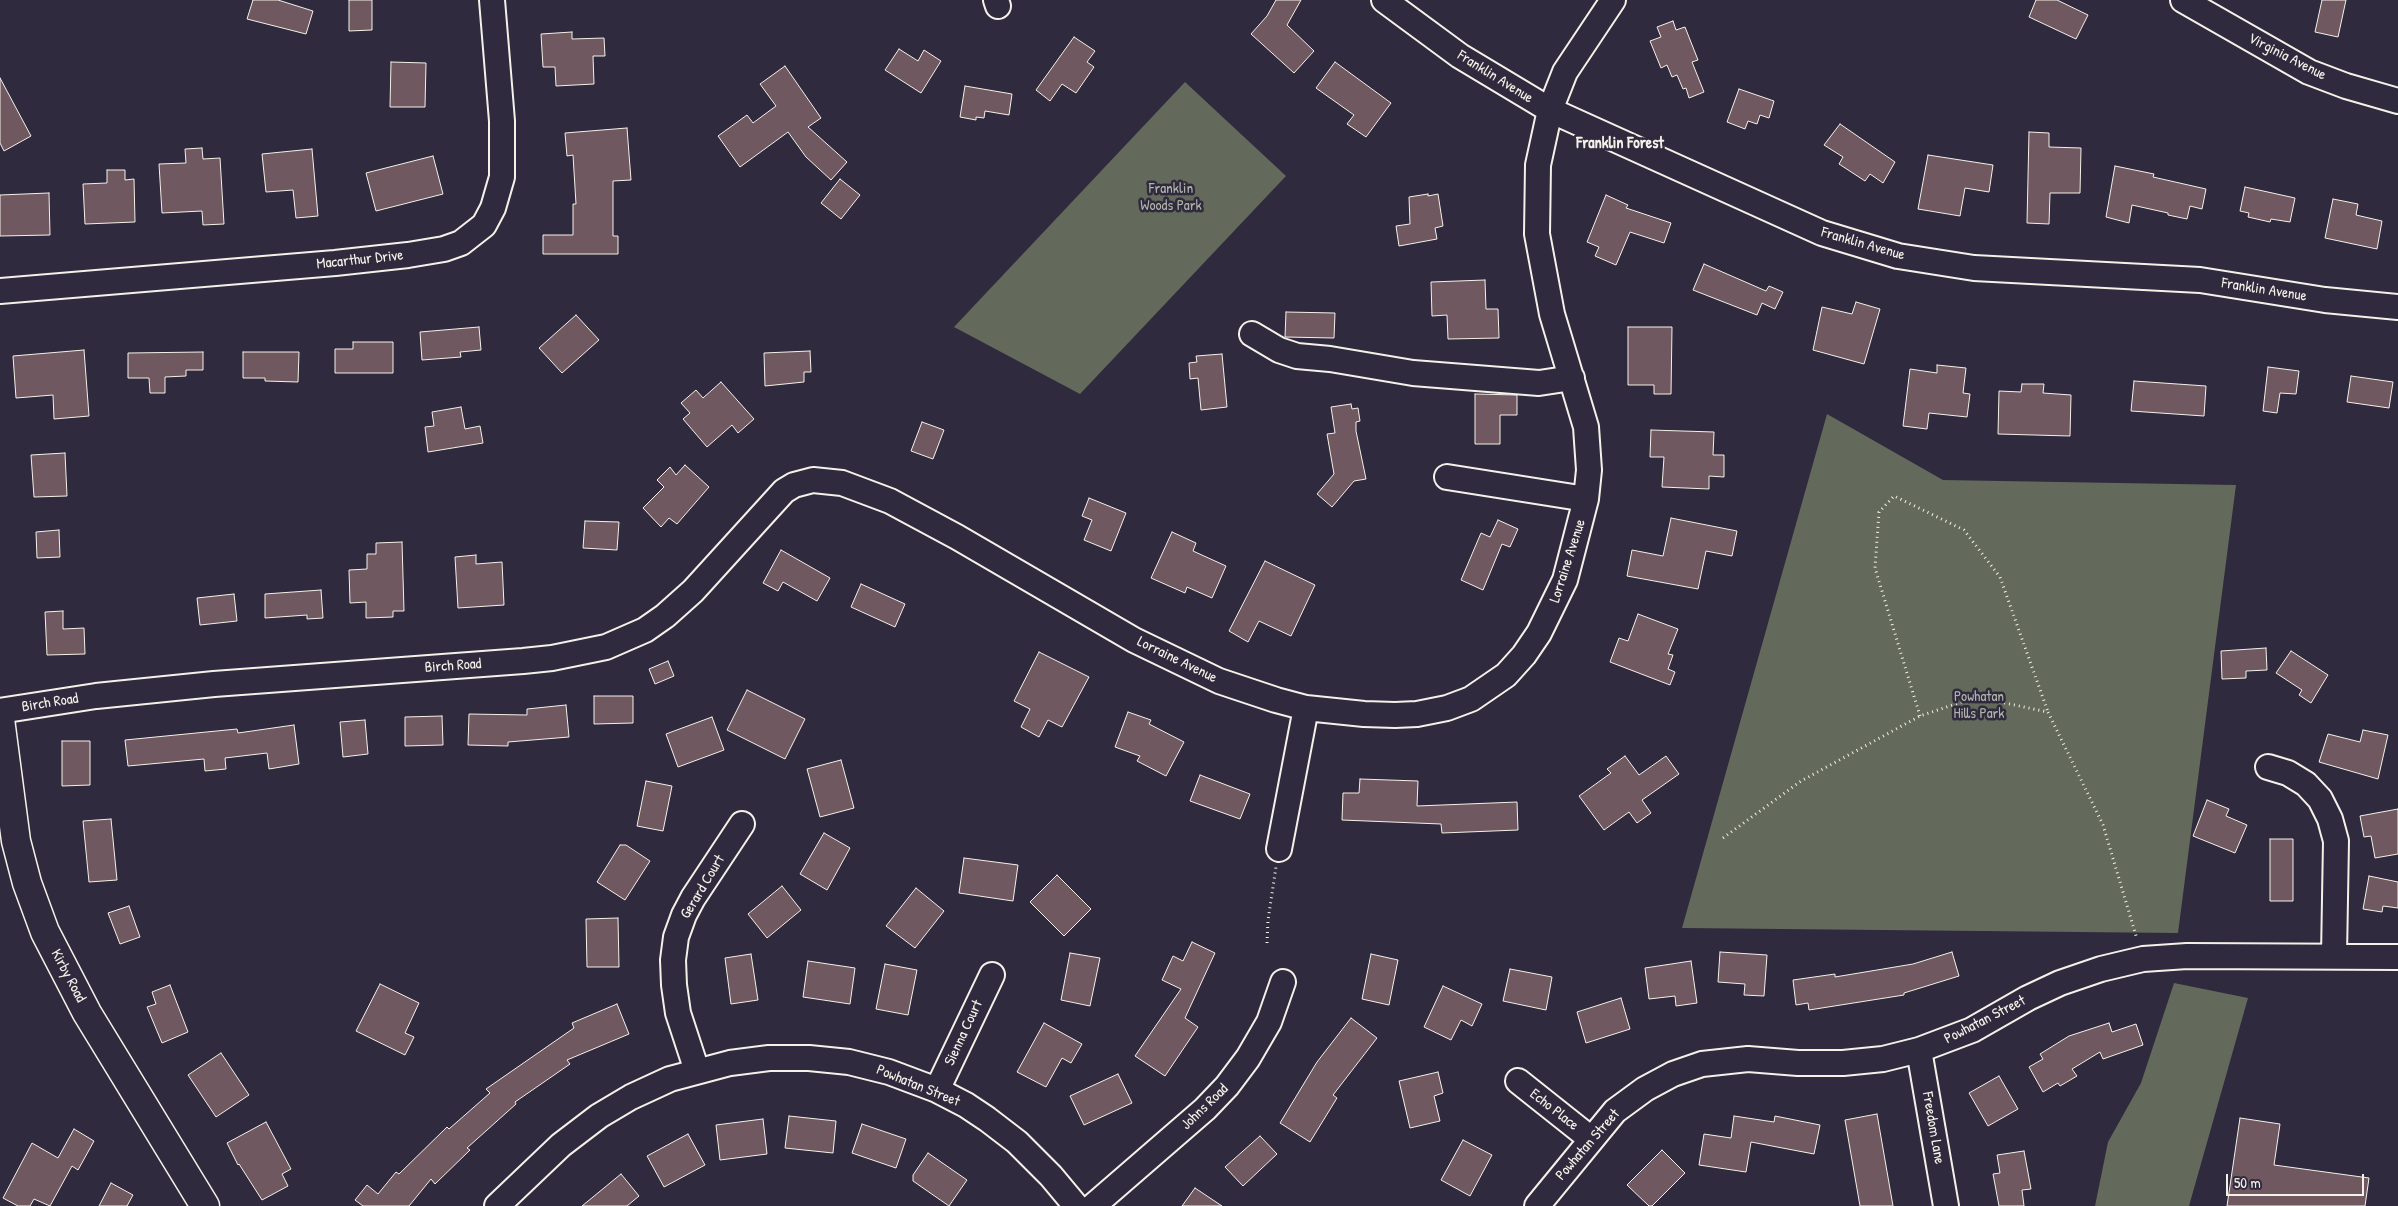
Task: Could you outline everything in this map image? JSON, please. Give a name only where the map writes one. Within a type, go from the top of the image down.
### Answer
[{"type":"main road","name":"Kirby Road","points":[[0,719],[3,779],[16,841],[28,883],[46,932],[87,1012],[200,1204]]},
{"type":"street","name":"Macarthur Drive","points":[[0,290],[335,263],[417,254],[444,249],[461,243],[484,225],[493,208],[502,177],[502,121],[492,0]]},
{"type":"street","name":"Franklin Avenue","points":[[1384,0],[1460,56],[1550,110],[1822,233],[1898,256],[1974,268],[2200,280],[2324,300],[2398,307]]},
{"type":"street","name":"Lorraine Avenue","points":[[842,483],[862,489],[916,514],[1108,626],[1219,681],[1276,700],[1306,708],[1364,714],[1417,714],[1447,708],[1486,690],[1506,675],[1524,656],[1551,612],[1567,572],[1586,499],[1589,470],[1586,427],[1552,314],[1537,234],[1538,165],[1550,110],[1565,72],[1614,0]]},
{"type":"street","name":"Virginia Avenue","points":[[2183,0],[2309,72],[2346,86],[2398,101]]},
{"type":"street","points":[[1252,334],[1279,350],[1297,356],[1330,359],[1413,373],[1539,383],[1572,378]]},
{"type":"street","points":[[1447,477],[1586,499]]},
{"type":"street","name":"Birch Road","points":[[0,711],[96,696],[194,686],[533,660],[606,647],[645,630],[678,605],[784,491],[794,485],[813,480],[842,483]]},
{"type":"street","points":[[1279,849],[1306,708]]},
{"type":"street","points":[[2268,767],[2288,773],[2306,784],[2320,799],[2330,819],[2336,841],[2334,956]]},
{"type":"street","name":"Gerard Court","points":[[697,1070],[678,1013],[673,960],[676,937],[693,898],[742,824]]},
{"type":"street","name":"Powhatan Street","points":[[1537,1206],[1615,1111],[1645,1089],[1673,1074],[1702,1064],[1748,1058],[1798,1063],[1843,1063],[1883,1059],[1920,1050],[1972,1030],[2028,998],[2060,983],[2101,969],[2143,959],[2187,956],[2398,956]]},
{"type":"street","name":"Sienna Court","points":[[937,1090],[992,975]]},
{"type":"street","name":"Johns Road","points":[[1093,1206],[1205,1109],[1227,1086],[1248,1058],[1269,1022],[1283,982]]},
{"type":"street","name":"Freedom Lane","points":[[1920,1050],[1946,1206]]},
{"type":"street","name":"Powhatan Street","points":[[497,1206],[561,1145],[598,1116],[631,1097],[670,1079],[697,1070],[769,1058],[809,1058],[848,1062],[889,1072],[937,1090],[987,1118],[1017,1142],[1051,1176],[1076,1206]]},
{"type":"street","name":"Echo Place","points":[[1518,1081],[1591,1139]]},
{"type":"path","points":[[1920,716],[1875,568],[1879,512],[1894,496],[1964,530],[2000,577],[2048,712],[2102,825],[2143,959]]},
{"type":"path","points":[[1723,838],[1801,781],[1920,716],[1976,696],[2048,712]]},
{"type":"path","points":[[1267,943],[1268,920],[1279,849]]},
{"type":"green space","name":"Franklin Woods Park","points":[[1185,82],[1286,176],[1080,394],[954,327]]},
{"type":"green space","name":"Powhatan Hills Park","points":[[1827,414],[1943,480],[2236,485],[2178,933],[1682,928]]},
{"type":"green space","points":[[2174,983],[2248,998],[2189,1206],[2095,1206],[2108,1142],[2141,1083]]},
{"type":"building","points":[[253,0],[278,0],[313,11],[306,34],[247,19]]},
{"type":"building","points":[[349,0],[372,0],[372,30],[349,31]]},
{"type":"building","points":[[1276,0],[1301,0],[1287,25],[1314,51],[1294,73],[1251,34],[1267,16]]},
{"type":"building","points":[[2036,0],[2057,0],[2088,15],[2076,39],[2029,17]]},
{"type":"building","points":[[2322,0],[2346,0],[2338,37],[2315,32]]},
{"type":"building","points":[[1673,21],[1676,30],[1685,27],[1698,60],[1692,62],[1704,92],[1689,98],[1686,88],[1683,89],[1677,75],[1672,77],[1667,65],[1661,68],[1650,41],[1661,37],[1657,27]]},
{"type":"building","points":[[572,32],[572,39],[604,38],[605,56],[593,56],[594,84],[556,86],[555,67],[543,67],[541,34]]},
{"type":"building","points":[[1074,37],[1095,51],[1087,62],[1094,67],[1076,93],[1062,84],[1050,101],[1036,90]]},
{"type":"building","points":[[899,49],[918,61],[924,50],[941,61],[921,93],[885,70]]},
{"type":"building","points":[[391,62],[426,63],[425,107],[390,107]]},
{"type":"building","points":[[1335,62],[1391,103],[1366,137],[1347,124],[1354,115],[1316,88]]},
{"type":"building","points":[[785,66],[821,118],[808,127],[847,162],[831,180],[806,157],[788,132],[740,167],[718,136],[747,115],[753,123],[776,106],[760,84]]},
{"type":"building","points":[[0,78],[31,136],[4,151],[0,143]]},
{"type":"building","points":[[965,86],[1012,94],[1009,115],[985,111],[984,118],[976,117],[976,120],[960,117]]},
{"type":"building","points":[[1739,89],[1774,101],[1769,118],[1760,115],[1757,124],[1748,121],[1745,129],[1727,122]]},
{"type":"building","points":[[1840,124],[1895,162],[1883,183],[1870,174],[1865,181],[1839,164],[1843,157],[1824,145]]},
{"type":"building","points":[[627,128],[631,180],[613,181],[613,236],[618,236],[618,254],[543,254],[543,235],[573,235],[573,204],[576,204],[573,155],[567,156],[565,133]]},
{"type":"building","points":[[2029,132],[2049,133],[2049,147],[2081,148],[2080,193],[2050,193],[2049,224],[2027,223]]},
{"type":"building","points":[[202,148],[203,159],[220,158],[224,224],[203,225],[202,211],[162,213],[159,164],[186,163],[185,149]]},
{"type":"building","points":[[312,149],[318,216],[296,218],[293,190],[266,192],[262,154]]},
{"type":"building","points":[[1928,155],[1993,165],[1989,192],[1965,188],[1960,216],[1918,209]]},
{"type":"building","points":[[433,156],[443,194],[376,211],[366,173]]},
{"type":"building","points":[[2115,166],[2154,174],[2153,177],[2206,189],[2202,209],[2190,206],[2187,219],[2132,205],[2129,223],[2106,217]]},
{"type":"building","points":[[107,170],[125,170],[125,180],[134,179],[135,222],[85,224],[83,184],[107,183]]},
{"type":"building","points":[[840,179],[860,195],[841,219],[821,203]]},
{"type":"building","points":[[2245,187],[2295,198],[2290,222],[2271,219],[2270,222],[2248,217],[2249,213],[2240,211]]},
{"type":"building","points":[[49,193],[50,235],[0,236],[0,195]]},
{"type":"building","points":[[1428,194],[1428,196],[1438,194],[1443,226],[1435,228],[1437,239],[1399,246],[1396,226],[1410,224],[1409,197]]},
{"type":"building","points":[[1606,195],[1628,205],[1626,208],[1671,223],[1664,243],[1630,232],[1616,265],[1595,256],[1599,247],[1587,242]]},
{"type":"building","points":[[2333,199],[2358,204],[2356,215],[2382,221],[2377,249],[2325,238]]},
{"type":"building","points":[[1704,264],[1766,291],[1769,286],[1783,292],[1775,309],[1762,303],[1757,315],[1693,290]]},
{"type":"building","points":[[1485,280],[1486,309],[1498,309],[1499,338],[1448,339],[1447,315],[1432,316],[1431,282]]},
{"type":"building","points":[[1856,302],[1880,309],[1864,364],[1813,350],[1822,307],[1852,314]]},
{"type":"building","points":[[1286,312],[1335,313],[1334,338],[1285,337]]},
{"type":"building","points":[[576,315],[599,340],[562,373],[539,348]]},
{"type":"building","points":[[479,327],[481,350],[460,352],[461,357],[422,360],[420,332]]},
{"type":"building","points":[[1628,327],[1672,327],[1671,394],[1654,394],[1654,385],[1628,385]]},
{"type":"building","points":[[353,342],[393,342],[393,373],[335,373],[335,349],[353,349]]},
{"type":"building","points":[[84,350],[89,416],[54,419],[53,395],[16,398],[13,356]]},
{"type":"building","points":[[810,351],[811,372],[804,372],[804,382],[765,386],[764,353]]},
{"type":"building","points":[[203,352],[203,370],[186,370],[186,376],[165,377],[165,393],[150,393],[149,378],[128,378],[128,353]]},
{"type":"building","points":[[243,352],[299,352],[298,382],[265,381],[265,378],[243,378]]},
{"type":"building","points":[[1222,354],[1227,407],[1201,410],[1198,378],[1190,379],[1189,363],[1197,362],[1196,356]]},
{"type":"building","points":[[1937,365],[1966,368],[1963,393],[1970,394],[1967,417],[1929,413],[1927,429],[1903,426],[1910,369],[1937,373]]},
{"type":"building","points":[[2268,367],[2299,371],[2296,394],[2280,393],[2277,413],[2263,411]]},
{"type":"building","points":[[2351,376],[2393,382],[2389,408],[2347,402]]},
{"type":"building","points":[[2134,381],[2206,386],[2204,416],[2131,411]]},
{"type":"building","points":[[721,382],[754,419],[738,433],[732,425],[707,447],[683,419],[690,413],[681,403],[696,390],[703,398]]},
{"type":"building","points":[[2022,384],[2044,384],[2043,393],[2071,395],[2070,436],[1998,434],[1999,391],[2021,392]]},
{"type":"building","points":[[1475,394],[1517,395],[1517,415],[1500,415],[1500,444],[1475,444]]},
{"type":"building","points":[[1351,404],[1352,409],[1358,408],[1360,421],[1356,422],[1356,431],[1366,479],[1354,481],[1332,507],[1317,494],[1334,474],[1327,434],[1335,433],[1331,407]]},
{"type":"building","points":[[461,407],[465,429],[480,426],[483,443],[428,452],[425,427],[434,426],[432,412]]},
{"type":"building","points":[[922,422],[944,430],[933,459],[911,451]]},
{"type":"building","points":[[1651,430],[1714,432],[1713,455],[1724,455],[1724,477],[1709,476],[1709,489],[1662,487],[1664,457],[1650,457]]},
{"type":"building","points":[[65,453],[67,496],[34,497],[31,455]]},
{"type":"building","points":[[685,465],[709,487],[677,524],[669,518],[661,527],[643,508],[664,487],[657,480],[670,467],[676,475]]},
{"type":"building","points":[[1089,498],[1126,513],[1111,551],[1084,540],[1092,520],[1082,516]]},
{"type":"building","points":[[1671,518],[1737,531],[1732,556],[1706,551],[1698,589],[1627,576],[1632,550],[1663,556]]},
{"type":"building","points":[[1498,520],[1518,529],[1510,547],[1502,544],[1483,590],[1461,580],[1481,533],[1490,537]]},
{"type":"building","points":[[585,521],[619,522],[617,550],[583,548]]},
{"type":"building","points":[[59,530],[60,557],[37,558],[36,532]]},
{"type":"building","points":[[1172,532],[1196,543],[1193,551],[1226,566],[1212,598],[1187,587],[1185,593],[1151,578]]},
{"type":"building","points":[[402,542],[404,611],[393,611],[393,617],[366,618],[366,602],[350,603],[349,570],[367,569],[367,554],[376,554],[376,543]]},
{"type":"building","points":[[781,550],[830,578],[817,601],[783,582],[778,591],[763,583]]},
{"type":"building","points":[[476,555],[476,564],[502,562],[504,605],[458,608],[455,557]]},
{"type":"building","points":[[1265,561],[1315,585],[1291,636],[1259,621],[1248,642],[1229,631]]},
{"type":"building","points":[[861,584],[905,604],[895,627],[851,607]]},
{"type":"building","points":[[321,590],[323,618],[307,619],[307,615],[265,618],[265,594]]},
{"type":"building","points":[[234,594],[237,621],[200,625],[197,598]]},
{"type":"building","points":[[63,611],[63,629],[84,628],[85,654],[47,655],[45,612]]},
{"type":"building","points":[[1638,614],[1678,629],[1668,654],[1673,655],[1668,669],[1675,672],[1670,685],[1610,662],[1619,638],[1628,641]]},
{"type":"building","points":[[2266,648],[2267,670],[2246,671],[2246,678],[2222,679],[2221,651]]},
{"type":"building","points":[[2291,651],[2328,675],[2311,703],[2299,695],[2302,690],[2276,673]]},
{"type":"building","points":[[1039,652],[1089,677],[1062,727],[1048,720],[1039,737],[1021,727],[1030,709],[1014,701]]},
{"type":"building","points":[[668,661],[674,676],[655,684],[649,669]]},
{"type":"building","points":[[747,690],[805,719],[785,759],[727,730]]},
{"type":"building","points":[[594,696],[633,696],[633,723],[594,724]]},
{"type":"building","points":[[566,705],[569,737],[508,742],[508,746],[468,745],[469,714],[527,715],[527,709]]},
{"type":"building","points":[[1128,712],[1151,720],[1149,724],[1184,742],[1166,776],[1137,761],[1140,756],[1115,747]]},
{"type":"building","points":[[442,716],[443,745],[405,746],[405,717]]},
{"type":"building","points":[[712,717],[724,750],[678,767],[666,734]]},
{"type":"building","points":[[365,720],[368,754],[343,757],[340,722]]},
{"type":"building","points":[[294,725],[299,764],[269,769],[267,753],[225,758],[226,769],[205,771],[204,759],[128,766],[125,740],[237,729],[238,733]]},
{"type":"building","points":[[2363,730],[2388,735],[2378,779],[2319,762],[2328,734],[2360,742]]},
{"type":"building","points":[[62,741],[90,741],[90,785],[62,786]]},
{"type":"building","points":[[1625,756],[1639,775],[1666,756],[1679,774],[1642,800],[1651,813],[1637,823],[1629,812],[1604,830],[1579,796],[1611,773],[1607,769]]},
{"type":"building","points":[[841,760],[854,808],[820,817],[807,769]]},
{"type":"building","points":[[1200,775],[1250,794],[1240,819],[1190,801]]},
{"type":"building","points":[[1360,779],[1418,781],[1417,806],[1517,802],[1518,830],[1442,833],[1441,824],[1342,820],[1343,793],[1359,793]]},
{"type":"building","points":[[646,781],[672,786],[663,831],[637,826]]},
{"type":"building","points":[[2207,800],[2229,809],[2226,816],[2247,825],[2235,853],[2193,836]]},
{"type":"building","points":[[2398,809],[2398,854],[2375,858],[2371,836],[2364,837],[2360,816]]},
{"type":"building","points":[[111,819],[117,880],[89,882],[83,821]]},
{"type":"building","points":[[824,833],[850,848],[827,890],[800,874]]},
{"type":"building","points":[[2270,839],[2293,839],[2293,901],[2270,901]]},
{"type":"building","points":[[620,845],[626,845],[650,861],[625,900],[597,882]]},
{"type":"building","points":[[964,858],[1018,865],[1013,901],[959,893]]},
{"type":"building","points":[[1057,875],[1091,909],[1064,936],[1030,902]]},
{"type":"building","points":[[2369,876],[2398,882],[2398,908],[2383,906],[2382,912],[2363,909]]},
{"type":"building","points":[[782,886],[801,910],[767,938],[748,914]]},
{"type":"building","points":[[916,888],[944,911],[915,948],[886,926]]},
{"type":"building","points":[[129,906],[140,937],[120,944],[108,913]]},
{"type":"building","points":[[618,918],[619,967],[587,967],[586,919]]},
{"type":"building","points":[[1192,942],[1215,953],[1185,1018],[1198,1027],[1165,1076],[1135,1056],[1181,989],[1162,980],[1173,956],[1183,961]]},
{"type":"building","points":[[1720,952],[1767,955],[1764,996],[1744,995],[1745,984],[1718,982]]},
{"type":"building","points":[[1952,952],[1959,976],[1904,993],[1904,995],[1809,1010],[1808,1003],[1796,1005],[1793,980],[1835,974],[1835,977],[1913,964]]},
{"type":"building","points":[[1070,953],[1100,958],[1090,1006],[1061,1000]]},
{"type":"building","points":[[751,954],[758,1000],[731,1004],[725,958]]},
{"type":"building","points":[[1371,954],[1398,960],[1389,1005],[1362,999]]},
{"type":"building","points":[[808,961],[855,968],[850,1004],[803,997]]},
{"type":"building","points":[[1691,961],[1697,1003],[1676,1006],[1675,996],[1649,999],[1645,968]]},
{"type":"building","points":[[885,964],[917,970],[908,1015],[876,1009]]},
{"type":"building","points":[[1510,969],[1552,977],[1546,1010],[1503,1001]]},
{"type":"building","points":[[380,984],[419,1003],[405,1033],[414,1037],[405,1055],[356,1031]]},
{"type":"building","points":[[170,985],[188,1032],[162,1043],[147,1007],[156,1004],[152,992]]},
{"type":"building","points":[[1443,986],[1482,1004],[1472,1026],[1461,1020],[1451,1040],[1424,1027]]},
{"type":"building","points":[[1621,998],[1630,1029],[1586,1043],[1577,1012]]},
{"type":"building","points":[[617,1004],[629,1034],[567,1060],[570,1064],[515,1102],[516,1104],[467,1148],[470,1150],[435,1184],[431,1179],[409,1206],[363,1206],[355,1200],[367,1185],[378,1194],[396,1172],[399,1174],[447,1127],[449,1129],[490,1093],[486,1089],[574,1028],[572,1023]]},
{"type":"building","points":[[1351,1018],[1377,1038],[1333,1095],[1337,1098],[1310,1142],[1280,1123],[1317,1062]]},
{"type":"building","points":[[1044,1023],[1082,1044],[1071,1063],[1062,1058],[1046,1087],[1017,1072]]},
{"type":"building","points":[[2109,1023],[2112,1032],[2136,1024],[2143,1045],[2103,1059],[2100,1052],[2072,1069],[2077,1076],[2060,1086],[2058,1083],[2043,1092],[2029,1067],[2043,1059],[2040,1054],[2069,1036]]},
{"type":"building","points":[[221,1053],[249,1095],[216,1117],[188,1075]]},
{"type":"building","points":[[1438,1072],[1443,1093],[1434,1096],[1440,1121],[1410,1128],[1399,1081]]},
{"type":"building","points":[[1118,1074],[1132,1103],[1084,1125],[1070,1096]]},
{"type":"building","points":[[1999,1076],[2018,1109],[1988,1126],[1969,1093]]},
{"type":"building","points":[[1877,1114],[1893,1206],[1860,1206],[1845,1120]]},
{"type":"building","points":[[789,1116],[836,1121],[833,1153],[785,1148]]},
{"type":"building","points":[[1734,1116],[1774,1122],[1775,1116],[1820,1125],[1814,1154],[1751,1142],[1746,1172],[1699,1165],[1704,1134],[1731,1138]]},
{"type":"building","points":[[2240,1118],[2280,1124],[2274,1165],[2369,1178],[2365,1206],[2227,1206]]},
{"type":"building","points":[[763,1119],[767,1154],[720,1160],[716,1125]]},
{"type":"building","points":[[266,1122],[291,1169],[282,1174],[288,1186],[262,1200],[238,1165],[227,1143]]},
{"type":"building","points":[[862,1124],[906,1139],[896,1168],[852,1153]]},
{"type":"building","points":[[74,1129],[94,1141],[78,1170],[72,1166],[50,1206],[34,1199],[30,1206],[18,1206],[3,1198],[32,1143],[58,1158]]},
{"type":"building","points":[[688,1134],[705,1165],[664,1187],[647,1156]]},
{"type":"building","points":[[1260,1136],[1277,1154],[1243,1186],[1225,1167]]},
{"type":"building","points":[[1463,1140],[1492,1155],[1470,1196],[1441,1180]]},
{"type":"building","points":[[1662,1150],[1685,1173],[1652,1206],[1649,1206],[1627,1185]]},
{"type":"building","points":[[2024,1151],[2031,1189],[2022,1190],[2024,1206],[1999,1206],[1993,1174],[2000,1173],[1997,1155]]},
{"type":"building","points":[[928,1153],[967,1180],[949,1206],[913,1181],[913,1175]]},
{"type":"building","points":[[621,1174],[639,1196],[627,1206],[582,1206]]},
{"type":"building","points":[[111,1183],[133,1195],[127,1206],[99,1206]]},
{"type":"building","points":[[1195,1188],[1222,1206],[1182,1206]]},
{"type":"district","name":"Franklin Forest","points":[[1620,144]]}]
